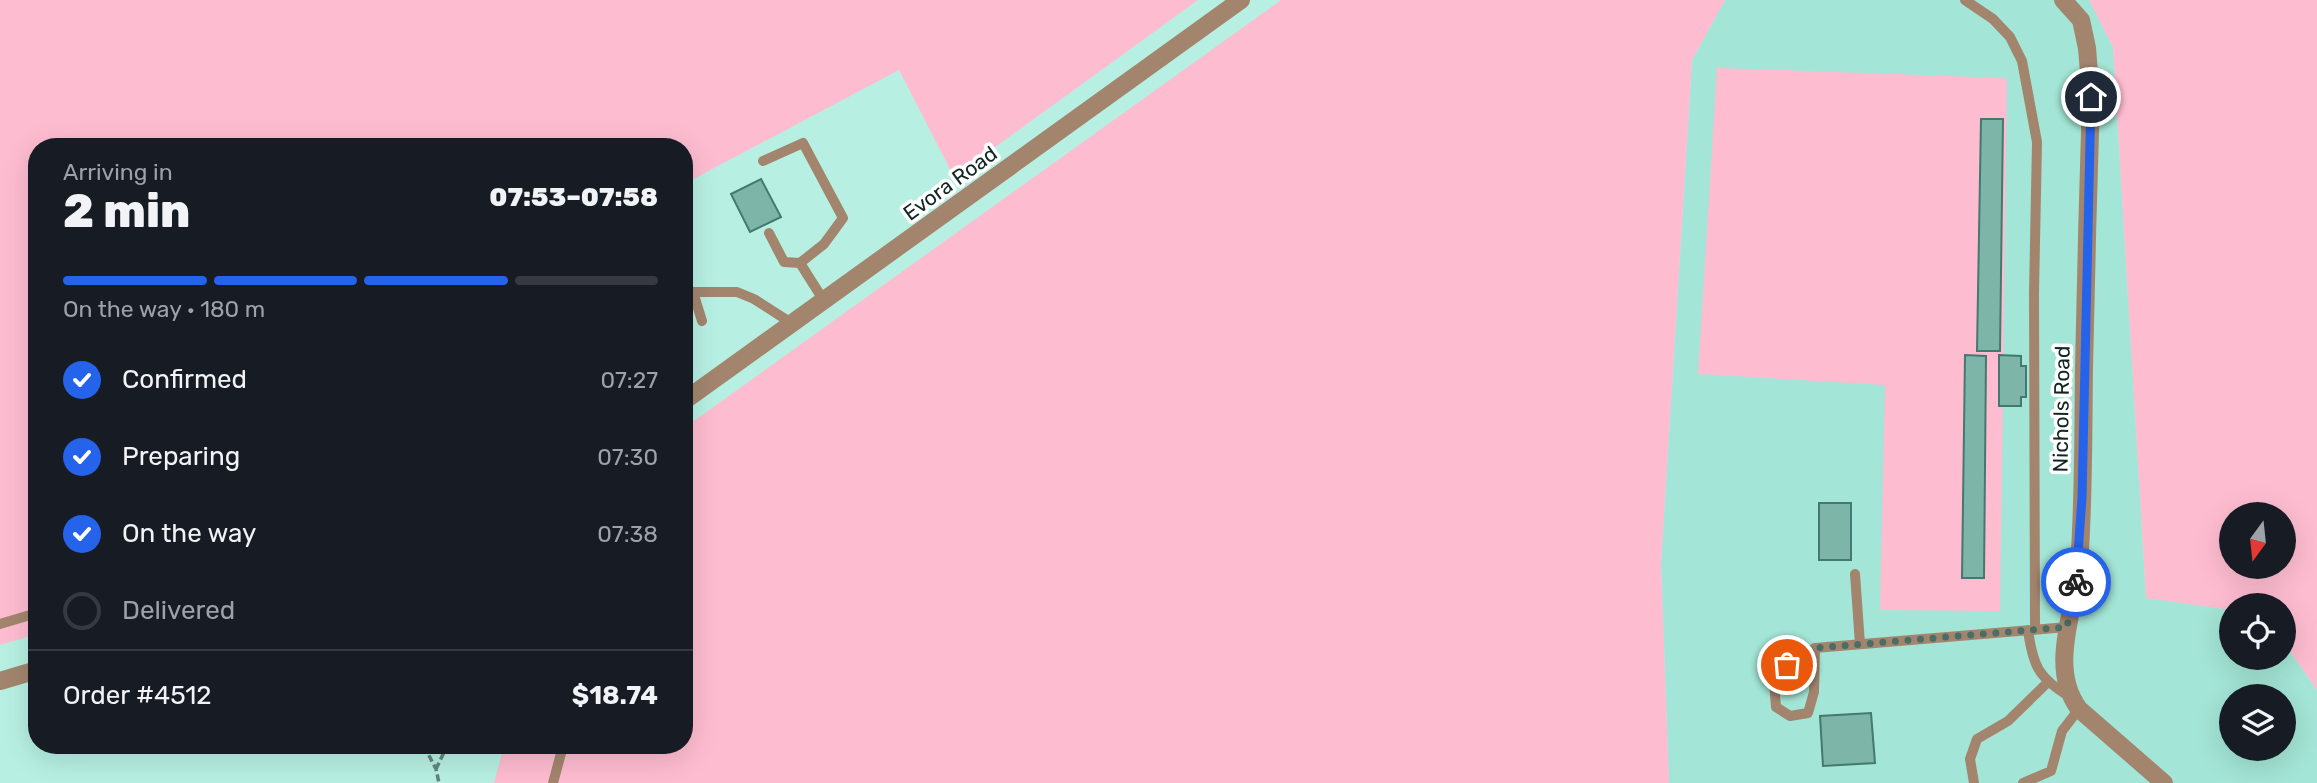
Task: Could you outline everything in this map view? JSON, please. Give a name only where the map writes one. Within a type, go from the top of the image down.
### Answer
[{"type":"street","name":"Evora Road","points":[[693,395],[1241,0]]},
{"type":"street","name":"Nichols Road","points":[[2063,0],[2081,20],[2087,48],[2091,97],[2082,498],[2078,569],[2067,627],[2065,663],[2074,703]]},
{"type":"street","points":[[0,681],[28,673]]},
{"type":"street","points":[[2074,703],[2164,783]]},
{"type":"lane","points":[[1965,0],[1993,19],[2010,37],[2022,61],[2038,142],[2031,657],[2047,683],[2074,703],[2062,732],[2052,771],[2023,783]]},
{"type":"lane","points":[[763,161],[803,144],[843,219],[824,244],[800,263],[784,262],[769,233]]},
{"type":"lane","points":[[800,263],[824,301]]},
{"type":"lane","points":[[693,292],[737,292],[754,299],[793,324]]},
{"type":"lane","points":[[693,302],[702,321]]},
{"type":"lane","points":[[1856,574],[1860,644]]},
{"type":"lane","points":[[0,624],[28,615]]},
{"type":"lane","points":[[1815,648],[1814,692],[1808,713],[1790,716],[1776,707],[1774,683],[1787,665],[1815,648],[2067,627]]},
{"type":"lane","points":[[1974,783],[1970,759],[1977,739],[2008,721],[2047,683]]},
{"type":"lane","points":[[553,783],[561,754]]},
{"type":"path","points":[[428,754],[439,783]]},
{"type":"path","points":[[436,769],[443,754]]},
{"type":"shaded area","points":[[0,0],[1198,0],[954,177],[899,70],[693,179],[693,138],[28,138],[28,637],[0,645]]},
{"type":"shaded area","points":[[1281,0],[1725,0],[1692,60],[1661,564],[1669,783],[494,783],[502,754],[693,754],[693,422]]},
{"type":"shaded area","points":[[1725,0],[2089,0],[2113,47],[2146,597],[2219,608],[2219,670],[2296,670],[2296,660],[2317,690],[2317,783],[1669,783],[1661,564],[1692,60]]},
{"type":"shaded area","points":[[2089,0],[2317,0],[2317,690],[2296,660],[2296,593],[2219,593],[2219,608],[2146,598],[2113,47]]},
{"type":"shaded area","points":[[1717,68],[2007,78],[2000,611],[1880,610],[1885,385],[1698,374]]},
{"type":"building","points":[[1981,119],[2003,119],[2000,351],[1977,351]]},
{"type":"building","points":[[761,179],[781,217],[750,232],[731,194]]},
{"type":"building","points":[[1965,355],[1986,356],[1984,578],[1962,578]]},
{"type":"building","points":[[1999,355],[2021,356],[2021,366],[2026,366],[2026,397],[2021,397],[2021,406],[1999,406]]},
{"type":"building","points":[[1819,503],[1851,503],[1851,560],[1819,560]]},
{"type":"building","points":[[1871,713],[1875,763],[1823,766],[1820,716]]},
{"type":"way so far","points":[[1787,665],[1815,648],[2067,627],[2076,582]]},
{"type":"route","points":[[2076,582],[2082,498],[2091,97]]}]
